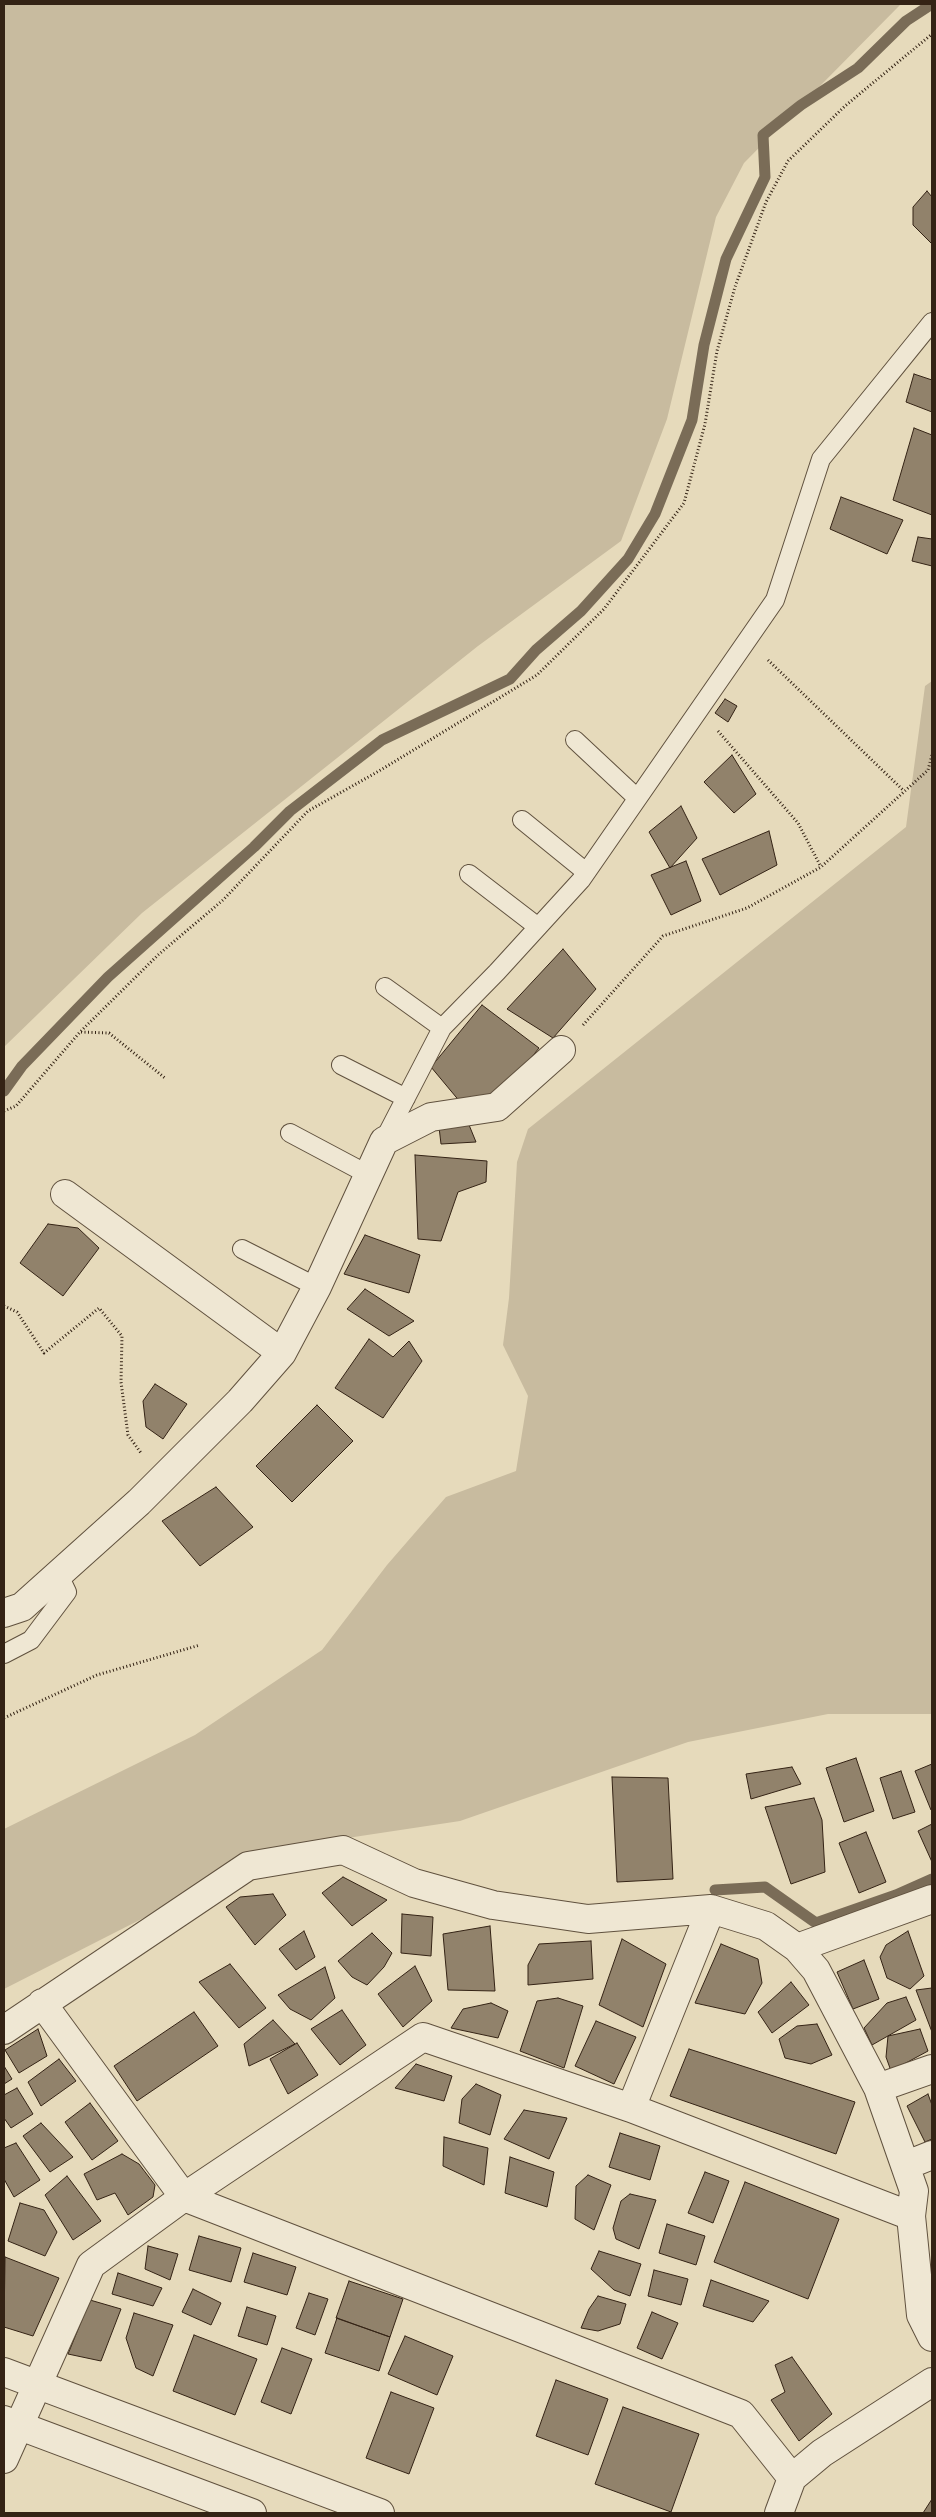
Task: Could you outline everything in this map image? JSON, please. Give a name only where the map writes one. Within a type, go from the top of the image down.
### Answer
[{"type":"street","points":[[4,1613],[22,1607],[162,1479],[240,1401],[282,1353],[317,1287],[384,1141],[431,1117],[496,1107],[561,1050]]},
{"type":"street","points":[[65,1194],[282,1353]]},
{"type":"street","points":[[4,2030],[248,1866],[344,1850],[414,1883],[493,1905],[588,1919],[711,1909],[766,1926],[797,1948],[816,1970],[878,2088],[907,2165],[914,2191],[911,2216],[921,2316],[932,2337]]},
{"type":"street","points":[[797,1948],[932,1899]]},
{"type":"street","points":[[631,2108],[711,1909]]},
{"type":"street","points":[[42,2004],[184,2197],[741,2414],[792,2478]]},
{"type":"street","points":[[4,2459],[12,2423],[39,2385],[91,2265],[184,2197],[423,2037],[631,2108],[911,2216]]},
{"type":"street","points":[[878,2088],[932,2069]]},
{"type":"street","points":[[907,2165],[932,2155]]},
{"type":"street","points":[[4,2372],[380,2513]]},
{"type":"street","points":[[779,2513],[792,2478],[822,2453],[932,2382]]},
{"type":"street","points":[[12,2423],[252,2513]]},
{"type":"lane","points":[[384,1141],[442,1028],[497,972],[586,872],[775,600],[821,459],[932,322]]},
{"type":"lane","points":[[575,740],[637,798]]},
{"type":"lane","points":[[522,820],[586,872]]},
{"type":"lane","points":[[469,874],[538,926]]},
{"type":"lane","points":[[385,987],[442,1028]]},
{"type":"lane","points":[[341,1065],[406,1098]]},
{"type":"lane","points":[[290,1133],[369,1175]]},
{"type":"lane","points":[[242,1249],[317,1287]]},
{"type":"lane","points":[[4,1654],[31,1640],[67,1592],[58,1573]]},
{"type":"path","points":[[4,1112],[16,1106],[80,1032],[158,955],[223,900],[308,811],[388,766],[537,675],[604,609],[684,503],[705,424],[717,351],[735,287],[766,202],[788,161],[845,106],[932,34]]},
{"type":"path","points":[[747,640],[904,792]]},
{"type":"path","points":[[700,709],[798,823],[821,867]]},
{"type":"path","points":[[561,1050],[662,936],[747,908],[821,867],[928,770],[932,755]]},
{"type":"path","points":[[80,1032],[109,1033],[165,1078]]},
{"type":"path","points":[[4,1306],[17,1312],[44,1353],[99,1308],[122,1336],[121,1382],[128,1436],[162,1479]]},
{"type":"path","points":[[4,1718],[97,1675],[200,1645]]},
{"type":"shaded area","points":[[4,4],[901,4],[744,163],[716,217],[667,419],[621,541],[478,646],[142,913],[4,1047]]},
{"type":"shaded area","points":[[932,681],[932,1714],[828,1714],[688,1742],[460,1821],[281,1848],[4,1989],[4,1829],[195,1735],[322,1650],[387,1565],[446,1497],[516,1471],[528,1396],[503,1345],[509,1298],[517,1162],[528,1129],[906,827],[925,686]]},
{"type":"building","points":[[927,191],[932,197],[932,244],[913,225],[913,207]]},
{"type":"building","points":[[914,374],[932,380],[932,412],[906,402]]},
{"type":"building","points":[[914,428],[932,435],[932,515],[893,500]]},
{"type":"building","points":[[841,497],[903,520],[887,554],[830,529]]},
{"type":"building","points":[[918,537],[932,539],[932,566],[912,561]]},
{"type":"building","points":[[725,699],[737,706],[728,722],[715,713]]},
{"type":"building","points":[[732,755],[756,794],[734,813],[704,782]]},
{"type":"building","points":[[681,806],[697,838],[670,868],[649,832]]},
{"type":"building","points":[[769,831],[777,865],[720,895],[702,859]]},
{"type":"building","points":[[686,861],[701,901],[671,915],[651,875]]},
{"type":"building","points":[[563,949],[596,989],[553,1038],[507,1009]]},
{"type":"building","points":[[482,1005],[539,1048],[508,1087],[466,1109],[431,1067]]},
{"type":"building","points":[[467,1120],[476,1142],[441,1144],[439,1127]]},
{"type":"building","points":[[415,1155],[487,1161],[486,1182],[458,1192],[441,1241],[418,1239]]},
{"type":"building","points":[[48,1224],[78,1228],[99,1248],[63,1296],[20,1263]]},
{"type":"building","points":[[365,1235],[420,1255],[409,1293],[344,1274]]},
{"type":"building","points":[[365,1289],[414,1321],[389,1336],[347,1309]]},
{"type":"building","points":[[369,1339],[393,1357],[409,1341],[422,1361],[383,1418],[335,1388]]},
{"type":"building","points":[[155,1384],[187,1404],[163,1439],[146,1427],[143,1401]]},
{"type":"building","points":[[317,1405],[353,1441],[292,1502],[256,1466]]},
{"type":"building","points":[[216,1487],[253,1527],[200,1566],[162,1521]]},
{"type":"building","points":[[856,1758],[874,1811],[844,1822],[826,1768]]},
{"type":"building","points":[[932,1764],[932,1810],[931,1810],[915,1771]]},
{"type":"building","points":[[792,1767],[801,1784],[751,1799],[746,1774]]},
{"type":"building","points":[[901,1771],[915,1812],[893,1819],[880,1778]]},
{"type":"building","points":[[612,1777],[668,1778],[673,1879],[617,1882]]},
{"type":"building","points":[[814,1798],[822,1820],[825,1872],[791,1884],[765,1807]]},
{"type":"building","points":[[932,1824],[932,1862],[918,1831]]},
{"type":"building","points":[[866,1832],[886,1882],[859,1893],[839,1843]]},
{"type":"building","points":[[343,1877],[387,1900],[352,1926],[322,1893]]},
{"type":"building","points":[[273,1894],[286,1915],[255,1945],[226,1907],[240,1897]]},
{"type":"building","points":[[402,1914],[433,1917],[431,1956],[401,1953]]},
{"type":"building","points":[[490,1926],[495,1991],[448,1990],[443,1934]]},
{"type":"building","points":[[304,1931],[315,1957],[296,1970],[279,1949]]},
{"type":"building","points":[[908,1931],[924,1976],[910,1989],[887,1978],[880,1957],[886,1945]]},
{"type":"building","points":[[372,1933],[392,1953],[384,1967],[367,1985],[352,1977],[338,1961]]},
{"type":"building","points":[[622,1939],[666,1964],[643,2027],[599,2005]]},
{"type":"building","points":[[591,1941],[593,1979],[528,1985],[528,1965],[539,1944]]},
{"type":"building","points":[[721,1944],[758,1959],[762,1983],[745,2014],[695,2003]]},
{"type":"building","points":[[864,1960],[879,1999],[853,2009],[837,1972]]},
{"type":"building","points":[[230,1964],[266,2008],[239,2028],[199,1982]]},
{"type":"building","points":[[415,1966],[432,2001],[403,2027],[378,1994]]},
{"type":"building","points":[[325,1967],[335,1998],[311,2020],[290,2009],[278,1995]]},
{"type":"building","points":[[791,1982],[809,2005],[772,2033],[758,2012]]},
{"type":"building","points":[[932,1988],[932,2032],[916,1990]]},
{"type":"building","points":[[906,1997],[916,2020],[872,2045],[864,2028],[887,2003]]},
{"type":"building","points":[[558,1998],[583,2006],[564,2068],[520,2051],[537,2001]]},
{"type":"building","points":[[491,2003],[508,2011],[498,2038],[451,2028],[463,2009]]},
{"type":"building","points":[[342,2010],[366,2045],[340,2065],[311,2029]]},
{"type":"building","points":[[194,2012],[218,2046],[137,2101],[114,2066]]},
{"type":"building","points":[[273,2020],[295,2044],[249,2066],[244,2044]]},
{"type":"building","points":[[596,2021],[636,2037],[614,2084],[575,2066]]},
{"type":"building","points":[[817,2024],[832,2055],[811,2064],[785,2058],[779,2039],[797,2026]]},
{"type":"building","points":[[38,2029],[47,2056],[19,2073],[5,2050]]},
{"type":"building","points":[[920,2029],[928,2051],[891,2071],[886,2057],[888,2036]]},
{"type":"building","points":[[297,2043],[318,2075],[288,2094],[270,2059]]},
{"type":"building","points":[[689,2049],[855,2102],[836,2154],[670,2096]]},
{"type":"building","points":[[59,2059],[76,2081],[41,2106],[28,2082]]},
{"type":"building","points":[[416,2064],[452,2076],[444,2101],[395,2088]]},
{"type":"building","points":[[4,2066],[12,2079],[4,2084]]},
{"type":"building","points":[[476,2084],[501,2095],[490,2135],[459,2123],[462,2099]]},
{"type":"building","points":[[17,2088],[33,2114],[11,2128],[4,2118],[4,2095]]},
{"type":"building","points":[[928,2094],[932,2105],[932,2139],[925,2142],[907,2106]]},
{"type":"building","points":[[90,2103],[118,2141],[92,2160],[65,2122]]},
{"type":"building","points":[[524,2110],[567,2118],[549,2159],[504,2139]]},
{"type":"building","points":[[41,2123],[73,2157],[50,2172],[23,2136]]},
{"type":"building","points":[[620,2133],[660,2146],[650,2180],[609,2167]]},
{"type":"building","points":[[444,2137],[488,2148],[484,2185],[443,2166]]},
{"type":"building","points":[[16,2143],[40,2180],[14,2197],[4,2179],[4,2148]]},
{"type":"building","points":[[122,2154],[139,2164],[155,2185],[153,2197],[128,2215],[115,2193],[97,2200],[84,2174]]},
{"type":"building","points":[[510,2157],[554,2172],[547,2207],[505,2193]]},
{"type":"building","points":[[705,2172],[729,2181],[713,2223],[688,2213]]},
{"type":"building","points":[[588,2175],[611,2185],[594,2230],[575,2219],[576,2186]]},
{"type":"building","points":[[67,2176],[101,2221],[73,2240],[45,2195]]},
{"type":"building","points":[[745,2182],[839,2219],[808,2299],[714,2262]]},
{"type":"building","points":[[630,2194],[656,2200],[639,2249],[616,2239],[613,2228],[621,2201]]},
{"type":"building","points":[[20,2203],[44,2210],[57,2232],[45,2256],[8,2241]]},
{"type":"building","points":[[667,2224],[705,2236],[696,2265],[659,2253]]},
{"type":"building","points":[[199,2236],[241,2248],[231,2282],[189,2270]]},
{"type":"building","points":[[148,2246],[178,2254],[170,2280],[145,2269]]},
{"type":"building","points":[[599,2251],[641,2264],[630,2296],[614,2290],[591,2269]]},
{"type":"building","points":[[253,2253],[296,2267],[287,2295],[244,2282]]},
{"type":"building","points":[[5,2257],[59,2278],[33,2336],[4,2327]]},
{"type":"building","points":[[654,2270],[688,2279],[681,2305],[648,2296]]},
{"type":"building","points":[[118,2273],[162,2288],[153,2306],[112,2294]]},
{"type":"building","points":[[711,2280],[769,2301],[753,2322],[703,2306]]},
{"type":"building","points":[[349,2281],[403,2299],[390,2337],[336,2318]]},
{"type":"building","points":[[193,2289],[221,2303],[211,2325],[182,2312]]},
{"type":"building","points":[[309,2293],[328,2299],[315,2335],[296,2328]]},
{"type":"building","points":[[598,2296],[626,2304],[620,2324],[598,2331],[581,2328],[589,2309]]},
{"type":"building","points":[[90,2300],[121,2309],[101,2361],[68,2354]]},
{"type":"building","points":[[247,2307],[276,2316],[267,2345],[238,2336]]},
{"type":"building","points":[[652,2312],[678,2323],[662,2359],[637,2348]]},
{"type":"building","points":[[134,2313],[173,2325],[153,2376],[136,2368],[126,2338]]},
{"type":"building","points":[[337,2318],[390,2337],[379,2371],[325,2353]]},
{"type":"building","points":[[194,2335],[257,2359],[235,2415],[173,2391]]},
{"type":"building","points":[[405,2336],[453,2356],[437,2395],[388,2374]]},
{"type":"building","points":[[282,2348],[312,2359],[291,2414],[261,2402]]},
{"type":"building","points":[[792,2357],[832,2414],[799,2441],[771,2400],[785,2392],[775,2365]]},
{"type":"building","points":[[556,2380],[608,2399],[588,2455],[536,2436]]},
{"type":"building","points":[[391,2392],[434,2408],[409,2474],[366,2458]]},
{"type":"building","points":[[623,2407],[699,2434],[671,2512],[595,2484]]},
{"type":"building","points":[[932,2499],[932,2513],[923,2513]]},
{"type":"waterway","points":[[4,1091],[22,1066],[108,977],[254,847],[290,811],[382,740],[510,679],[536,650],[581,611],[628,559],[655,514],[692,420],[704,345],[726,259],[765,177],[763,135],[801,105],[858,68],[906,21],[932,4]]},
{"type":"waterway","points":[[715,1890],[765,1887],[816,1923],[896,1895],[932,1879]]}]
